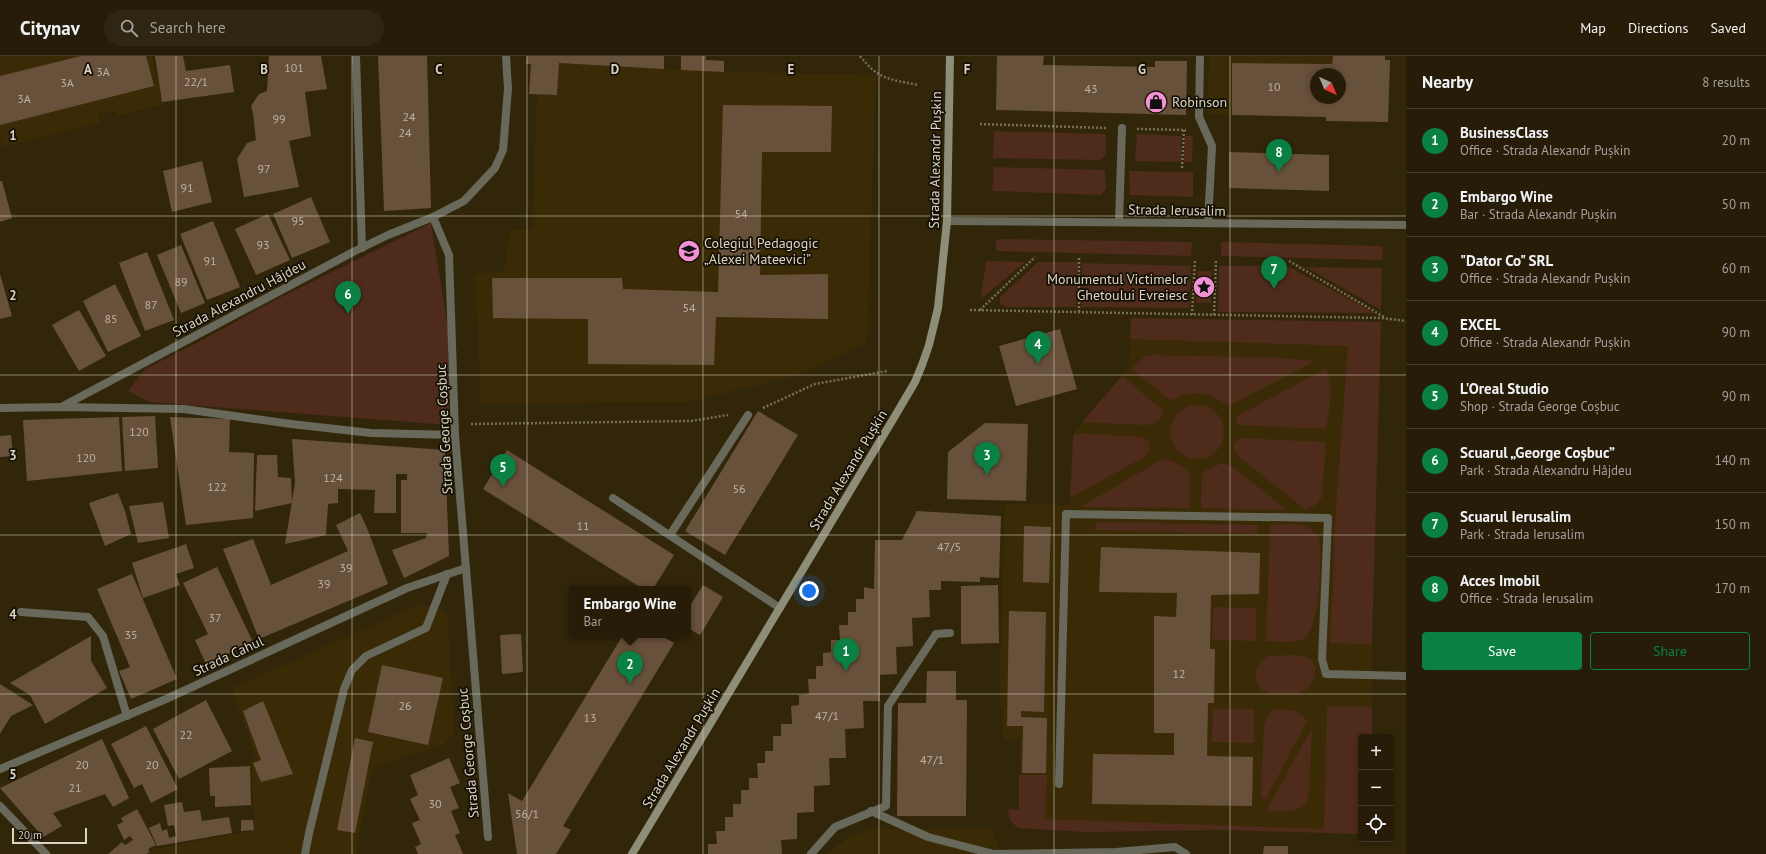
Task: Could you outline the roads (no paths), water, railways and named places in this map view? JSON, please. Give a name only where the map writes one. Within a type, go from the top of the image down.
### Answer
[{"type":"main road","name":"Strada Alexandr Pușkin","points":[[632,854],[895,416],[915,382],[922,365],[929,345],[938,308],[947,221],[950,56]]},
{"type":"street","points":[[356,56],[362,248]]},
{"type":"street","points":[[433,217],[464,201],[495,168],[503,150],[508,89],[506,56]]},
{"type":"street","points":[[1200,56],[1199,117],[1212,146],[1208,223]]},
{"type":"street","points":[[1119,222],[1122,128]]},
{"type":"street","name":"Strada Alexandru Hâjdeu","points":[[61,407],[362,248],[388,235],[433,217]]},
{"type":"street","name":"Strada George Coșbuc","points":[[433,217],[450,255],[455,435],[488,837]]},
{"type":"street","name":"Strada Ierusalim","points":[[947,221],[1406,225]]},
{"type":"street","name":"Strada Alexandru Hâjdeu","points":[[0,408],[61,407],[184,409],[371,433],[455,435]]},
{"type":"street","points":[[670,535],[748,415]]},
{"type":"street","points":[[613,498],[780,608]]},
{"type":"street","points":[[1059,784],[1066,514],[1328,518],[1322,659],[1326,674],[1406,676]]},
{"type":"street","name":"Strada Cahul","points":[[0,769],[173,696],[407,588],[466,568]]},
{"type":"street","points":[[305,854],[344,689],[352,670],[366,656],[426,628],[447,574]]},
{"type":"street","points":[[20,612],[88,618],[103,636],[127,716]]},
{"type":"street","points":[[811,854],[835,826],[886,806],[888,706],[936,634],[950,633]]},
{"type":"street","points":[[0,806],[46,854]]},
{"type":"street","points":[[872,811],[928,837],[994,854],[1116,853],[1175,847],[1186,854]]},
{"type":"place","name":"Robinson","points":[[1156,102]]},
{"type":"place","name":"Acces Imobil","points":[[1279,172]]},
{"type":"place","name":"Colegiul Pedagogic „Alexei Mateevici”","points":[[689,251]]},
{"type":"place","name":"Monumentul Victimelor Ghetoului Evreiesc","points":[[1204,287]]},
{"type":"place","name":"Scuarul Ierusalim","points":[[1274,289]]},
{"type":"place","name":"Scuarul „George Coșbuc”","points":[[348,314]]},
{"type":"place","name":"EXCEL","points":[[1038,364]]},
{"type":"place","name":"\"Dator Co\" SRL","points":[[987,475]]},
{"type":"place","name":"L'Oreal Studio","points":[[503,487]]},
{"type":"place","name":"BusinessClass","points":[[846,671]]},
{"type":"place","name":"Embargo Wine","points":[[630,684]]}]
